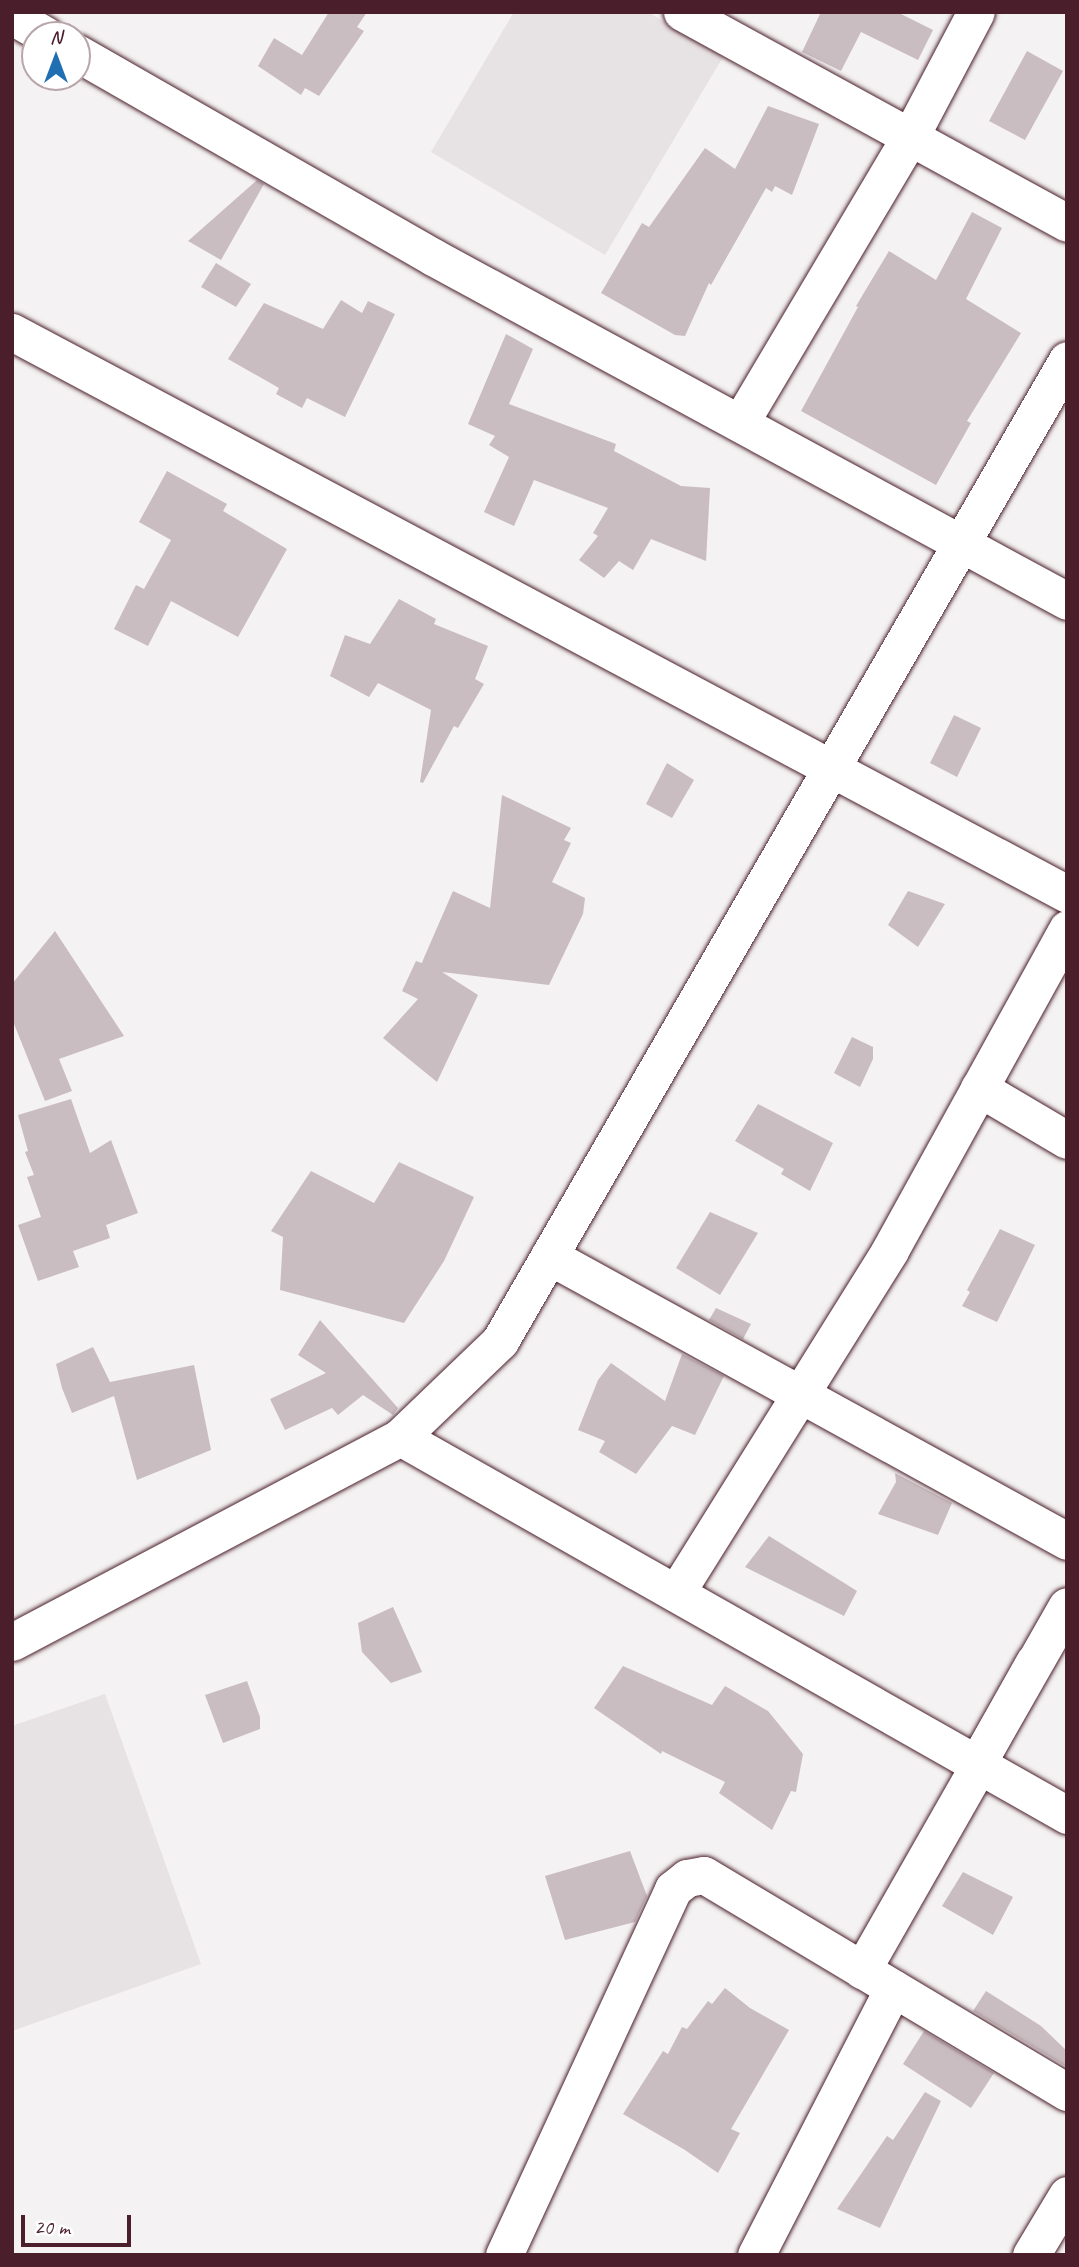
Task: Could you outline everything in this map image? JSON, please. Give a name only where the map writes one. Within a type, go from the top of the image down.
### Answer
[{"type":"street","points":[[682,12],[1067,223]]},
{"type":"street","points":[[740,423],[910,137],[976,12]]},
{"type":"street","points":[[91,61],[433,257],[1067,601]]},
{"type":"street","points":[[12,332],[1067,894]]},
{"type":"street","points":[[12,1642],[400,1437],[500,1341],[1067,360]]},
{"type":"street","points":[[676,1593],[890,1250],[1067,929]]},
{"type":"street","points":[[979,1088],[1067,1140]]},
{"type":"street","points":[[550,1256],[1067,1541]]},
{"type":"street","points":[[400,1437],[1067,1815]]},
{"type":"street","points":[[1034,1662],[979,1760],[1067,1606]]},
{"type":"street","points":[[756,2255],[877,1979],[979,1765]]},
{"type":"street","points":[[504,2255],[673,1889],[687,1878],[704,1875],[1067,2092]]},
{"type":"street","points":[[1031,2255],[1067,2195]]},
{"type":"shaded area","points":[[514,12],[648,12],[723,57],[605,255],[431,152]]},
{"type":"shaded area","points":[[105,1694],[201,1964],[12,2031],[12,1726]]},
{"type":"building","points":[[329,12],[367,12],[357,27],[364,31],[319,96],[305,88],[301,95],[258,66],[274,38],[302,55]]},
{"type":"building","points":[[821,12],[897,12],[933,30],[918,60],[861,32],[841,71],[802,52]]},
{"type":"building","points":[[1027,51],[1063,71],[1025,140],[989,121]]},
{"type":"building","points":[[768,106],[819,124],[792,195],[775,186],[772,192],[766,188],[711,285],[709,283],[685,336],[675,335],[601,293],[642,223],[649,227],[705,148],[735,169]]},
{"type":"building","points":[[257,180],[264,184],[221,260],[188,241]]},
{"type":"building","points":[[972,212],[1002,228],[966,299],[1021,333],[967,421],[971,423],[936,485],[801,411],[858,307],[856,306],[889,251],[936,280]]},
{"type":"building","points":[[216,263],[251,284],[236,307],[201,287]]},
{"type":"building","points":[[341,300],[362,313],[368,301],[395,314],[345,417],[307,398],[302,408],[276,394],[279,388],[228,359],[264,303],[323,329]]},
{"type":"building","points":[[506,334],[533,349],[509,404],[616,444],[614,451],[681,486],[710,488],[706,561],[651,539],[633,570],[619,561],[604,578],[579,560],[598,536],[593,533],[608,508],[534,480],[514,526],[484,512],[509,457],[489,445],[495,436],[468,424]]},
{"type":"building","points":[[167,471],[227,504],[223,511],[287,549],[238,637],[171,601],[148,646],[114,629],[136,585],[144,589],[171,540],[139,522]]},
{"type":"building","points":[[399,599],[436,619],[434,624],[488,646],[475,679],[484,684],[458,728],[454,726],[423,783],[420,782],[431,710],[378,683],[369,697],[330,676],[345,635],[370,644]]},
{"type":"building","points":[[954,715],[981,728],[957,777],[930,763]]},
{"type":"building","points":[[667,763],[694,780],[672,818],[646,804]]},
{"type":"building","points":[[502,795],[571,828],[564,840],[571,843],[552,882],[585,898],[583,914],[549,985],[442,972],[478,995],[437,1082],[383,1038],[418,999],[402,991],[416,961],[422,963],[453,891],[490,908]]},
{"type":"building","points":[[908,891],[945,904],[918,947],[888,925]]},
{"type":"building","points":[[55,931],[124,1036],[59,1059],[72,1091],[45,1101],[12,1019],[12,984]]},
{"type":"building","points":[[852,1037],[873,1047],[873,1059],[860,1087],[834,1073]]},
{"type":"building","points":[[71,1099],[90,1153],[111,1140],[138,1213],[106,1225],[110,1238],[73,1251],[79,1267],[38,1281],[18,1225],[41,1217],[27,1177],[34,1175],[25,1152],[28,1151],[18,1115]]},
{"type":"building","points":[[758,1104],[833,1143],[810,1191],[781,1174],[784,1169],[735,1141]]},
{"type":"building","points":[[399,1162],[474,1197],[444,1261],[404,1323],[280,1290],[283,1237],[271,1231],[311,1171],[374,1203]]},
{"type":"building","points":[[710,1212],[758,1233],[720,1295],[676,1268]]},
{"type":"building","points":[[1000,1229],[1035,1245],[997,1322],[962,1306],[970,1292],[967,1290]]},
{"type":"building","points":[[716,1308],[751,1324],[743,1339],[709,1320]]},
{"type":"building","points":[[320,1320],[398,1408],[393,1415],[363,1395],[338,1415],[332,1408],[285,1430],[270,1399],[326,1373],[298,1355]]},
{"type":"building","points":[[93,1347],[110,1382],[194,1365],[211,1450],[137,1480],[114,1396],[72,1413],[62,1388],[56,1364]]},
{"type":"building","points":[[682,1354],[724,1376],[695,1435],[672,1426],[636,1474],[599,1452],[605,1441],[578,1430],[598,1380],[611,1363],[665,1401]]},
{"type":"building","points":[[895,1473],[952,1503],[938,1535],[878,1514],[896,1482]]},
{"type":"building","points":[[769,1536],[857,1591],[844,1616],[745,1567]]},
{"type":"building","points":[[393,1607],[422,1672],[391,1683],[362,1652],[358,1623]]},
{"type":"building","points":[[623,1666],[712,1705],[725,1686],[768,1711],[803,1754],[796,1792],[791,1791],[772,1830],[719,1793],[725,1782],[662,1751],[661,1754],[594,1708]]},
{"type":"building","points":[[247,1681],[260,1717],[260,1729],[223,1743],[205,1695]]},
{"type":"building","points":[[630,1851],[647,1896],[635,1922],[565,1940],[545,1876]]},
{"type":"building","points":[[963,1872],[1013,1897],[993,1935],[942,1906]]},
{"type":"building","points":[[725,1988],[750,2008],[789,2030],[731,2129],[740,2133],[718,2173],[685,2150],[623,2114],[663,2051],[668,2054],[682,2027],[687,2029],[708,2001],[712,2004]]},
{"type":"building","points":[[986,1991],[1041,2026],[1067,2051],[1067,2067],[973,2011]]},
{"type":"building","points":[[924,2031],[994,2073],[971,2108],[903,2064]]},
{"type":"building","points":[[925,2092],[941,2101],[880,2228],[837,2209],[887,2136],[893,2140]]}]
